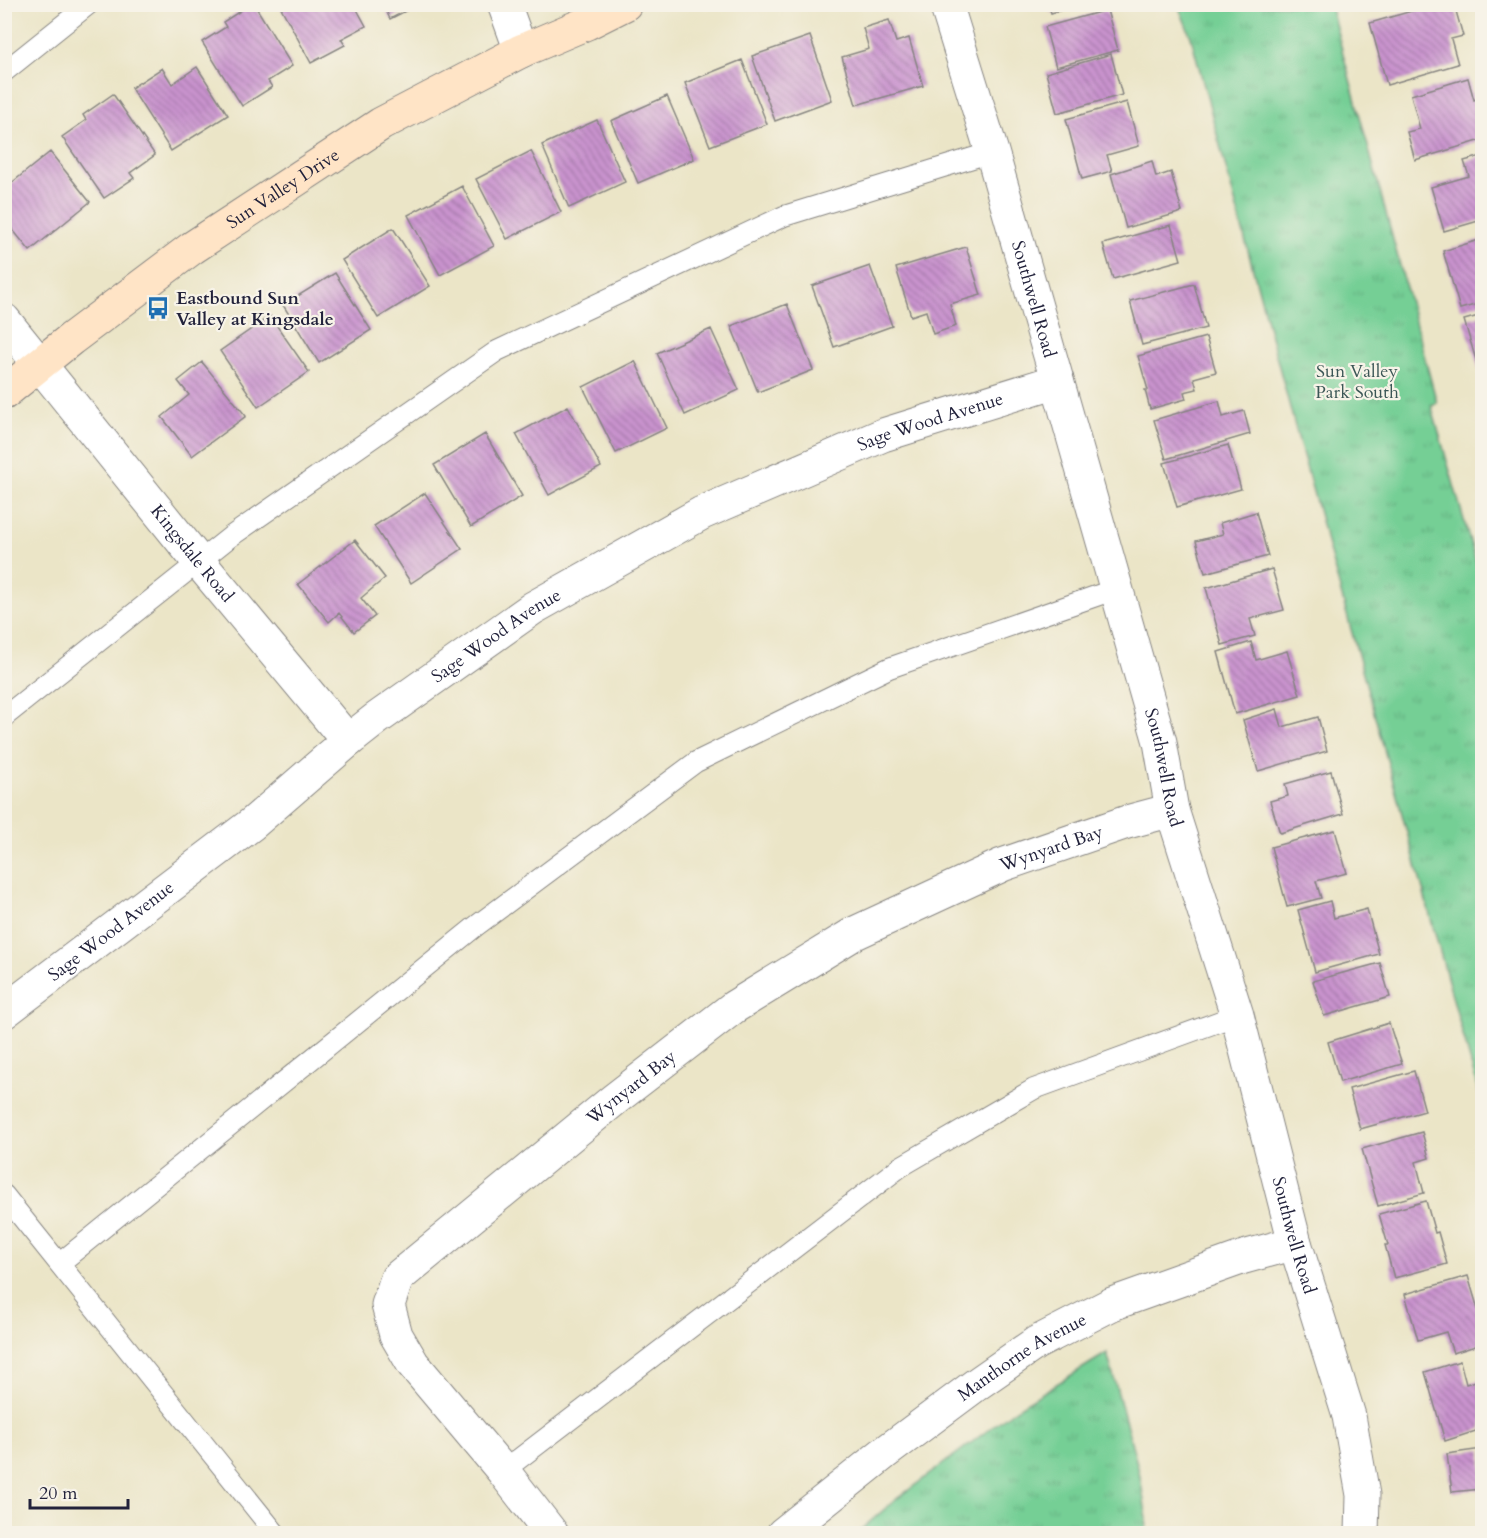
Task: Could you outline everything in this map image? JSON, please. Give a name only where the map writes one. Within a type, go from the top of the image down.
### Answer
[{"type":"street","points":[[504,4],[520,51]]},
{"type":"street","name":"Sun Valley Drive","points":[[4,393],[70,339],[192,248],[381,124],[520,51],[587,23],[625,4]]},
{"type":"street","name":"Sun Valley Drive","points":[[587,23],[651,4]]},
{"type":"street","name":"Southwell Road","points":[[946,4],[992,152],[1160,742],[1172,810],[1236,1015],[1295,1243],[1349,1416],[1363,1495],[1362,1533]]},
{"type":"street","name":"Kingsdale Road","points":[[4,320],[199,562],[348,741]]},
{"type":"street","name":"Sage Wood Avenue","points":[[4,1012],[252,824],[376,719],[533,608],[702,513],[883,435],[1057,381]]},
{"type":"street","name":"Wynyard Bay","points":[[552,1533],[413,1364],[396,1335],[388,1305],[397,1278],[615,1099],[734,1007],[855,933],[1002,865],[1127,822],[1172,810]]},
{"type":"street","name":"Manthorne Avenue","points":[[783,1533],[883,1454],[1036,1343],[1112,1304],[1244,1257],[1295,1243]]},
{"type":"lane","points":[[4,72],[89,4]]},
{"type":"lane","points":[[4,717],[239,531],[496,351],[784,216],[992,152]]},
{"type":"lane","points":[[60,1263],[476,926],[696,762],[889,668],[1116,589]]},
{"type":"lane","points":[[502,1471],[900,1167],[1034,1089],[1236,1015]]},
{"type":"lane","points":[[4,1195],[276,1533]]},
{"type":"green space","name":"Sun Valley Park South","points":[[1178,5],[1330,5],[1437,403],[1431,405],[1482,583],[1482,1104],[1296,430],[1191,37]]},
{"type":"green space","points":[[1107,1353],[1139,1471],[1147,1519],[1146,1533],[857,1533],[894,1501],[1016,1409]]},
{"type":"building","points":[[254,4],[292,66],[268,81],[272,87],[242,106],[202,42],[226,27],[223,22]]},
{"type":"building","points":[[279,4],[354,4],[366,26],[341,39],[345,45],[311,63]]},
{"type":"building","points":[[383,4],[419,4],[390,19]]},
{"type":"building","points":[[1048,4],[1080,4],[1080,5],[1051,13]]},
{"type":"building","points":[[1436,4],[1454,4],[1463,36],[1451,39],[1458,64],[1387,85],[1370,23]]},
{"type":"building","points":[[1107,10],[1118,50],[1056,67],[1045,27]]},
{"type":"building","points":[[889,20],[896,42],[909,38],[923,86],[856,105],[842,57],[869,49],[863,28]]},
{"type":"building","points":[[810,36],[832,100],[775,121],[752,56]]},
{"type":"building","points":[[1111,54],[1122,95],[1057,113],[1046,73]]},
{"type":"building","points":[[742,60],[767,124],[710,146],[685,83]]},
{"type":"building","points":[[197,67],[228,115],[171,151],[131,88],[162,68],[172,84]]},
{"type":"building","points":[[1468,78],[1474,100],[1482,97],[1482,140],[1415,160],[1407,132],[1420,129],[1411,95]]},
{"type":"building","points":[[113,94],[155,155],[130,173],[134,178],[104,198],[62,137],[86,120],[83,115]]},
{"type":"building","points":[[667,96],[694,159],[638,183],[611,121]]},
{"type":"building","points":[[1127,102],[1139,146],[1107,155],[1112,171],[1082,179],[1066,119]]},
{"type":"building","points":[[597,120],[625,182],[569,208],[542,145]]},
{"type":"building","points":[[531,151],[561,212],[507,239],[476,179]]},
{"type":"building","points":[[50,152],[90,202],[30,251],[4,219],[4,189]]},
{"type":"building","points":[[1482,156],[1482,220],[1444,231],[1431,187],[1469,176],[1464,161]]},
{"type":"building","points":[[1152,161],[1156,177],[1171,172],[1182,212],[1126,228],[1111,174]]},
{"type":"building","points":[[462,186],[494,246],[440,275],[408,215]]},
{"type":"building","points":[[1171,225],[1181,260],[1113,279],[1103,244]]},
{"type":"building","points":[[393,228],[430,286],[378,318],[342,260]]},
{"type":"building","points":[[1482,239],[1482,303],[1460,309],[1443,251]]},
{"type":"building","points":[[966,247],[981,295],[950,304],[956,326],[933,334],[926,311],[911,316],[896,268]]},
{"type":"building","points":[[870,266],[892,326],[834,347],[812,286]]},
{"type":"building","points":[[335,273],[371,330],[319,363],[283,305]]},
{"type":"building","points":[[1194,284],[1206,328],[1142,345],[1130,301]]},
{"type":"building","points":[[787,304],[813,370],[758,392],[731,326]]},
{"type":"building","points":[[1482,315],[1482,369],[1479,370],[1464,320]]},
{"type":"building","points":[[270,316],[309,372],[258,407],[220,351]]},
{"type":"building","points":[[711,329],[739,390],[685,415],[657,353]]},
{"type":"building","points":[[1206,337],[1216,372],[1194,378],[1197,389],[1184,392],[1186,399],[1150,409],[1145,390],[1148,390],[1138,356]]},
{"type":"building","points":[[635,361],[667,428],[616,453],[583,387]]},
{"type":"building","points":[[202,362],[246,416],[192,456],[162,417],[189,395],[178,381]]},
{"type":"building","points":[[1219,401],[1223,417],[1244,411],[1250,434],[1166,459],[1154,420]]},
{"type":"building","points":[[568,406],[601,467],[549,495],[516,434]]},
{"type":"building","points":[[485,434],[522,496],[471,527],[434,465]]},
{"type":"building","points":[[1228,445],[1241,489],[1177,507],[1164,463]]},
{"type":"building","points":[[425,493],[462,549],[411,583],[374,526]]},
{"type":"building","points":[[1256,512],[1268,556],[1205,573],[1196,541],[1223,534],[1220,523]]},
{"type":"building","points":[[355,540],[385,578],[361,598],[375,616],[354,632],[339,613],[329,622],[298,584]]},
{"type":"building","points":[[1272,569],[1284,610],[1250,619],[1255,636],[1222,645],[1206,588]]},
{"type":"building","points":[[1251,642],[1256,660],[1287,651],[1300,695],[1235,714],[1218,652]]},
{"type":"building","points":[[1277,709],[1282,727],[1318,717],[1327,751],[1258,771],[1243,720]]},
{"type":"building","points":[[1331,771],[1343,814],[1280,833],[1270,801],[1288,796],[1285,784]]},
{"type":"building","points":[[1335,830],[1347,873],[1316,881],[1321,898],[1287,907],[1271,847]]},
{"type":"building","points":[[1330,901],[1334,918],[1367,909],[1379,954],[1315,972],[1298,910]]},
{"type":"building","points":[[1380,963],[1390,997],[1324,1016],[1313,981]]},
{"type":"building","points":[[1389,1023],[1402,1064],[1340,1082],[1328,1042]]},
{"type":"building","points":[[1414,1071],[1425,1111],[1360,1129],[1349,1089]]},
{"type":"building","points":[[1422,1132],[1429,1158],[1416,1162],[1424,1193],[1378,1206],[1362,1149]]},
{"type":"building","points":[[1426,1201],[1447,1264],[1394,1278],[1379,1214]]},
{"type":"building","points":[[1468,1276],[1480,1316],[1482,1315],[1482,1344],[1453,1353],[1446,1332],[1418,1340],[1405,1294]]},
{"type":"building","points":[[1460,1361],[1466,1384],[1482,1379],[1482,1429],[1445,1441],[1425,1372]]},
{"type":"building","points":[[1482,1449],[1482,1489],[1452,1492],[1447,1454]]},
{"type":"place","name":"Eastbound Sun Valley at Kingsdale","points":[[158,308]]}]
